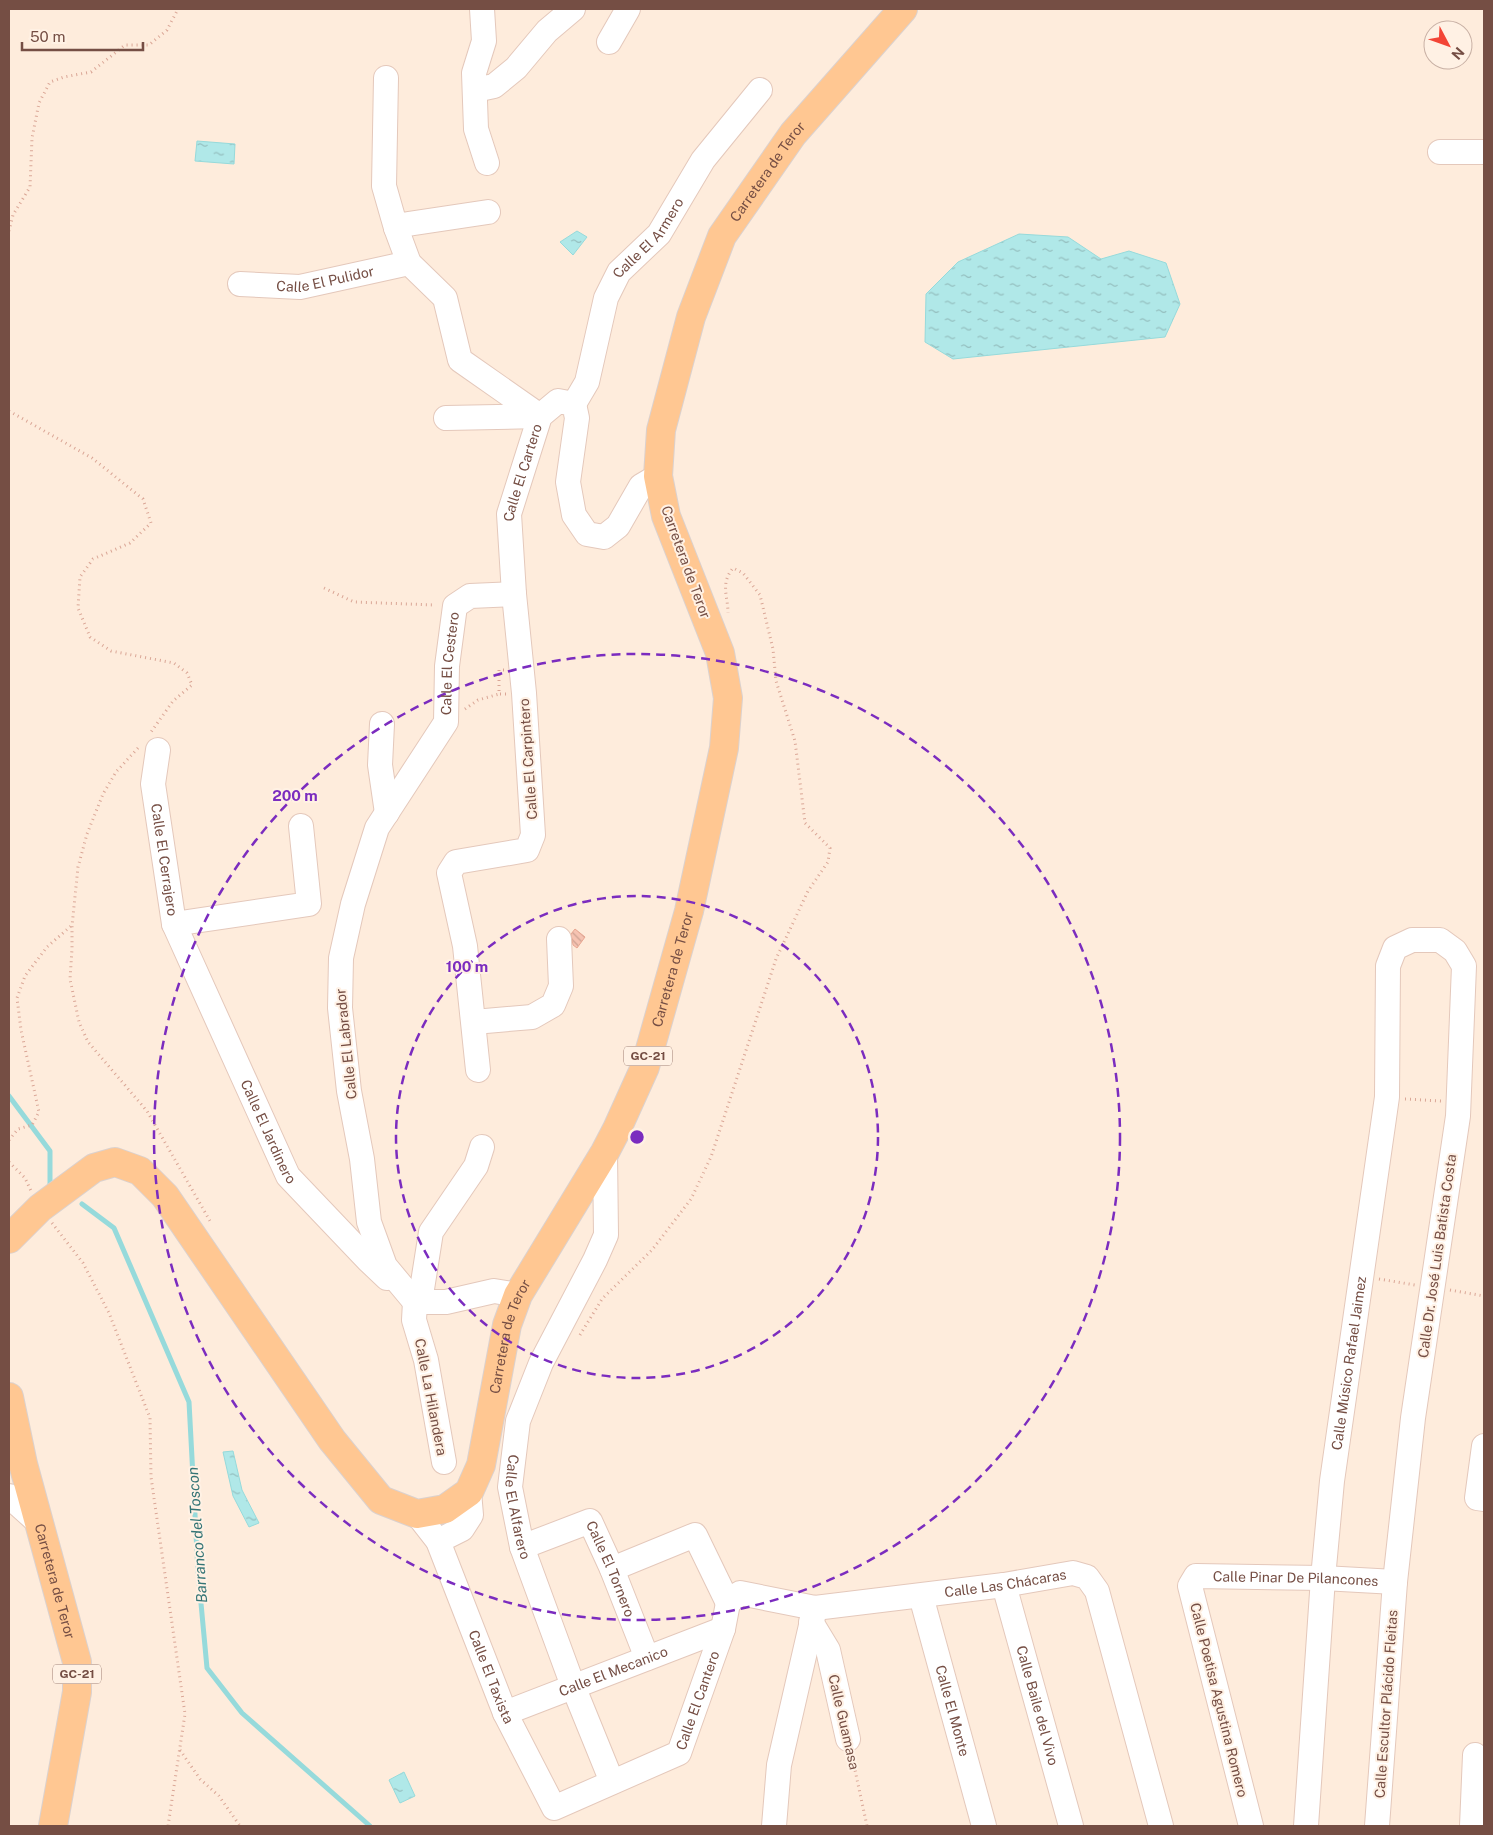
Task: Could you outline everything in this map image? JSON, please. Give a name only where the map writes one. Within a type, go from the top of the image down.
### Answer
[{"type":"main road","name":"Carretera de Teror","points":[[469,1492],[481,1465],[508,1325],[518,1295],[605,1152],[645,1067],[689,911],[724,748],[728,698],[720,653],[666,516],[658,476],[661,430],[691,317],[722,236],[793,134],[903,9]]},
{"type":"main road","points":[[9,1239],[40,1208],[94,1168],[116,1162],[140,1170],[164,1196],[332,1440],[381,1500],[417,1514],[445,1509],[469,1492]]},
{"type":"main road","name":"Carretera de Teror","points":[[10,1412],[16,1464],[40,1524],[77,1662],[77,1692],[52,1826]]},
{"type":"street","points":[[482,9],[484,41],[474,73],[476,129],[487,163]]},
{"type":"street","points":[[476,90],[494,86],[516,68],[548,31],[573,9]]},
{"type":"street","points":[[609,42],[628,9]]},
{"type":"street","points":[[386,78],[384,186],[396,228],[410,263],[445,298],[460,360],[540,416]]},
{"type":"street","name":"Calle El Armero","points":[[574,404],[587,382],[606,298],[619,272],[659,234],[704,160],[760,90]]},
{"type":"street","points":[[1440,152],[1484,152]]},
{"type":"street","points":[[396,228],[408,224],[488,212]]},
{"type":"street","name":"Calle El Pulidor","points":[[240,284],[300,287],[410,263]]},
{"type":"street","name":"Calle El Cartero","points":[[514,594],[508,514],[540,416],[558,401],[574,404]]},
{"type":"street","points":[[574,404],[576,418],[568,482],[574,515],[587,534],[604,537],[618,526],[641,486],[658,476]]},
{"type":"street","points":[[446,418],[540,416]]},
{"type":"street","name":"Calle El Cestero","points":[[446,722],[447,666],[455,606],[470,596],[514,594]]},
{"type":"street","name":"Calle El Carpintero","points":[[474,1022],[466,946],[449,873],[456,862],[527,850],[533,835],[524,693],[514,594]]},
{"type":"street","name":"Calle El Labrador","points":[[415,1302],[385,1266],[369,1222],[362,1159],[349,1090],[340,1008],[341,958],[353,904],[377,828],[446,722]]},
{"type":"street","points":[[382,724],[380,765],[387,813]]},
{"type":"street","name":"Calle El Cerrajero","points":[[149,743],[153,784],[174,924],[309,904],[301,826]]},
{"type":"street","name":"Calle El Jardinero","points":[[174,924],[288,1176],[368,1260],[415,1302]]},
{"type":"street","points":[[478,1070],[474,1022],[532,1017],[553,1005],[561,986],[559,939]]},
{"type":"street","name":"Calle Músico Rafael Jaimez","points":[[1306,1826],[1323,1578],[1332,1481],[1386,1098],[1388,966],[1395,948],[1412,940],[1440,940]]},
{"type":"street","name":"Calle Dr. José Luis Batista Costa","points":[[1395,1582],[1413,1418],[1459,1102],[1464,966],[1456,951],[1440,940]]},
{"type":"street","points":[[482,1147],[476,1166],[431,1232],[422,1289],[415,1302],[446,1302],[494,1292],[518,1295]]},
{"type":"street","name":"Calle El Alfarero","points":[[605,1152],[606,1235],[595,1260],[541,1363],[518,1421],[510,1487],[522,1547],[573,1686],[612,1782]]},
{"type":"street","points":[[577,1198],[596,1212],[606,1235]]},
{"type":"street","name":"Calle La Hilandera","points":[[415,1302],[414,1320],[426,1360],[444,1462]]},
{"type":"street","points":[[1484,1446],[1477,1498],[1484,1499]]},
{"type":"street","points":[[438,1541],[462,1529],[471,1516],[469,1492]]},
{"type":"street","points":[[9,1496],[40,1524]]},
{"type":"street","name":"Calle El Taxista","points":[[417,1514],[438,1541],[505,1713],[554,1808]]},
{"type":"street","name":"Calle El Tornero","points":[[522,1547],[590,1520],[612,1569],[647,1658]]},
{"type":"street","points":[[612,1569],[694,1535],[728,1604]]},
{"type":"street","name":"Calle Las Chácaras","points":[[728,1604],[740,1593],[813,1615],[921,1596],[1004,1586],[1073,1574],[1088,1577],[1097,1591],[1161,1826]]},
{"type":"street","name":"Calle Pinar De Pilancones","points":[[1196,1576],[1323,1578],[1395,1582]]},
{"type":"street","name":"Calle Poetisa Agustina Romero","points":[[1196,1576],[1190,1586],[1251,1826]]},
{"type":"street","name":"Calle Escultor Plácido Fleitas","points":[[1376,1826],[1395,1582]]},
{"type":"street","name":"Calle Baile del Vivo","points":[[1004,1586],[1071,1826]]},
{"type":"street","name":"Calle El Monte","points":[[921,1596],[984,1826]]},
{"type":"street","name":"Calle El Cantero","points":[[554,1808],[680,1753],[723,1629],[728,1604]]},
{"type":"street","points":[[774,1826],[779,1764],[813,1615]]},
{"type":"street","name":"Calle Guamasa","points":[[813,1615],[828,1650],[848,1739]]},
{"type":"street","name":"Calle El Mecanico","points":[[505,1713],[723,1629]]},
{"type":"street","points":[[1472,1826],[1475,1755]]},
{"type":"path","points":[[9,231],[13,214],[30,187],[32,138],[39,103],[50,82],[64,77],[91,72],[125,45],[150,45],[167,30],[178,9]]},
{"type":"path","points":[[9,411],[92,458],[143,499],[151,523],[130,543],[93,559],[80,577],[78,608],[90,637],[111,651],[174,663],[187,673],[192,685],[173,701],[149,743],[116,772],[103,794],[87,834],[78,867],[72,926],[70,979],[79,1022],[88,1042],[147,1111],[213,1226]]},
{"type":"path","points":[[576,1342],[602,1299],[652,1250],[691,1199],[711,1157],[776,959],[808,891],[828,862],[830,848],[805,824],[795,741],[776,681],[773,649],[760,596],[743,573],[733,568],[727,575],[725,588],[728,618]]},
{"type":"path","points":[[324,588],[354,602],[455,606]]},
{"type":"path","points":[[446,722],[478,700],[498,694]]},
{"type":"path","points":[[9,1140],[18,1129],[32,1125],[39,1112],[21,1030],[17,998],[25,976],[36,961],[47,947],[72,926]]},
{"type":"path","points":[[1386,1098],[1459,1102]]},
{"type":"path","points":[[9,1162],[25,1178],[40,1208],[83,1263],[109,1313],[150,1418],[151,1477],[186,1714],[168,1826]]},
{"type":"path","name":"Calle Guamasa","points":[[848,1739],[867,1826]]},
{"type":"path","points":[[180,1749],[200,1779],[219,1796],[240,1826]]},
{"type":"water","points":[[197,141],[235,144],[234,164],[195,161]]},
{"type":"water","points":[[577,231],[587,237],[573,255],[560,242]]},
{"type":"water","points":[[1019,234],[1068,237],[1101,259],[1129,251],[1166,263],[1180,304],[1165,337],[953,359],[925,342],[926,294],[958,262]]},
{"type":"water","points":[[233,1451],[242,1490],[259,1523],[249,1527],[233,1496],[223,1452]]},
{"type":"water","points":[[404,1772],[415,1796],[400,1803],[389,1780]]},
{"type":"building","points":[[575,929],[585,937],[577,948],[573,945],[571,934]]},
{"type":"waterway","name":"Barranco del Toscon","points":[[9,1096],[50,1151],[50,1184]]},
{"type":"waterway","name":"Barranco del Toscon","points":[[82,1204],[114,1228],[189,1402],[198,1571],[207,1668],[242,1713],[370,1826]]}]
